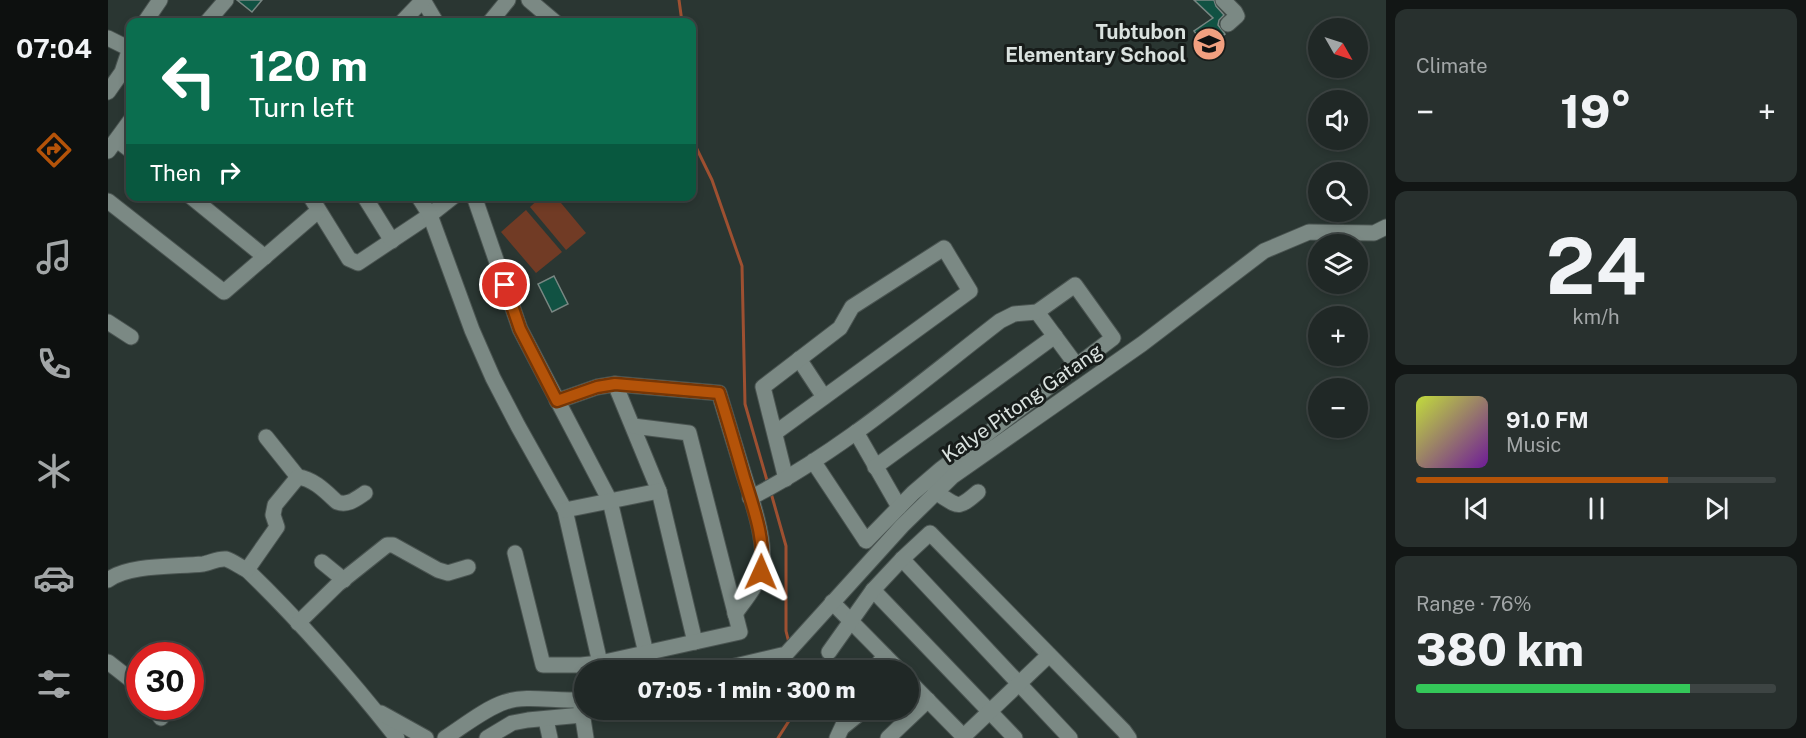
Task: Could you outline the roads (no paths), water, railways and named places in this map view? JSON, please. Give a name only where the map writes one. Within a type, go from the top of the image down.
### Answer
[{"type":"street","points":[[148,18],[160,0]]},
{"type":"street","points":[[210,18],[226,0]]},
{"type":"street","points":[[406,18],[423,0],[434,18]]},
{"type":"street","points":[[493,18],[508,0]]},
{"type":"street","points":[[529,0],[550,18]]},
{"type":"street","points":[[1223,0],[1237,16],[1228,24]]},
{"type":"street","points":[[108,38],[126,46]]},
{"type":"street","points":[[108,92],[122,72],[126,60]]},
{"type":"street","points":[[112,145],[126,126]]},
{"type":"street","points":[[108,201],[224,292],[318,211]]},
{"type":"street","points":[[196,201],[265,257]]},
{"type":"street","points":[[312,201],[351,262],[358,263],[448,201]]},
{"type":"street","points":[[367,201],[392,241]]},
{"type":"street","points":[[421,201],[430,215],[472,330],[493,378],[565,510],[599,660]]},
{"type":"street","points":[[476,201],[520,329],[610,501],[648,660]]},
{"type":"street","name":"Kalye Pitong Gatang","points":[[760,660],[786,654],[935,492],[953,476],[1142,344],[1264,251],[1309,232],[1374,233],[1386,227]]},
{"type":"street","points":[[735,614],[755,585],[761,572],[763,558],[762,546],[775,433],[763,387],[840,328],[852,307],[944,248],[970,291],[775,433]]},
{"type":"street","points":[[768,489],[856,432],[1000,321],[1014,314],[1037,312],[1075,285],[1113,338],[941,469],[866,541],[813,461]]},
{"type":"street","points":[[1037,312],[1077,366]]},
{"type":"street","points":[[108,322],[131,337]]},
{"type":"street","points":[[875,466],[1054,336]]},
{"type":"street","points":[[799,359],[824,397]]},
{"type":"street","points":[[557,401],[597,387],[615,384],[719,393],[768,489]]},
{"type":"street","points":[[615,384],[659,491],[695,642]]},
{"type":"street","points":[[614,660],[740,632],[689,432],[633,426]]},
{"type":"street","points":[[856,432],[899,507]]},
{"type":"street","points":[[266,437],[298,477],[313,482],[337,502],[349,503],[366,493]]},
{"type":"street","points":[[247,570],[277,527],[273,515],[275,505],[298,477]]},
{"type":"street","points":[[565,510],[659,491]]},
{"type":"street","points":[[935,492],[958,505],[963,505],[978,492]]},
{"type":"street","points":[[829,652],[873,590],[930,533],[1129,738]]},
{"type":"street","points":[[298,623],[344,580],[390,545],[448,573],[468,567]]},
{"type":"street","points":[[515,553],[543,665],[574,665]]},
{"type":"street","points":[[902,559],[1070,738]]},
{"type":"street","points":[[108,580],[125,571],[181,564],[204,564],[220,560],[229,561],[247,570],[298,623],[397,738]]},
{"type":"street","points":[[322,562],[344,580]]},
{"type":"street","points":[[873,590],[1015,738]]},
{"type":"street","points":[[832,602],[889,660]]},
{"type":"street","points":[[919,691],[958,735],[990,711],[1049,655]]},
{"type":"street","points":[[882,660],[885,656]]},
{"type":"street","points":[[108,662],[126,676]]},
{"type":"street","points":[[445,738],[506,701],[574,699]]},
{"type":"street","points":[[888,738],[928,700]]},
{"type":"street","points":[[376,711],[426,738]]},
{"type":"street","points":[[487,738],[513,731],[528,720],[574,717]]},
{"type":"street","points":[[546,720],[549,738]]},
{"type":"street","points":[[583,720],[586,738]]},
{"type":"street","points":[[841,732],[854,720]]},
{"type":"waterway","points":[[679,0],[681,18]]},
{"type":"waterway","points":[[696,147],[712,180],[742,266],[745,404],[768,484]]},
{"type":"waterway","points":[[771,493],[786,546],[786,631],[789,643]]},
{"type":"waterway","points":[[791,655],[792,660]]},
{"type":"waterway","points":[[778,738],[790,720]]},
{"type":"place","name":"Tubtubon Elementary School","points":[[1209,44]]}]
